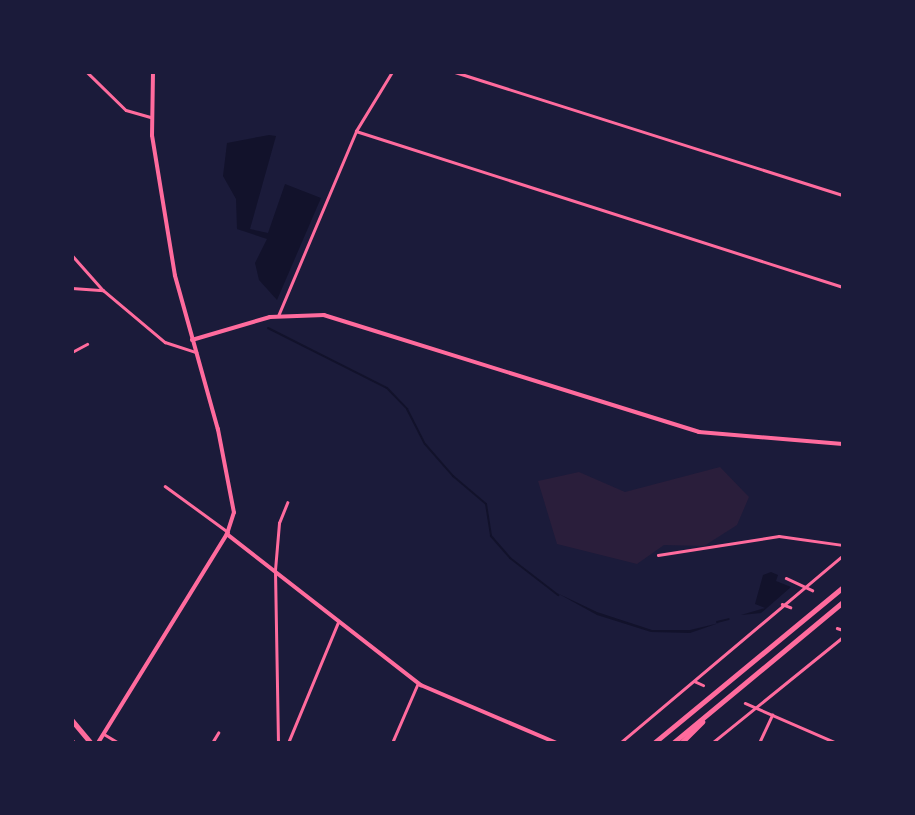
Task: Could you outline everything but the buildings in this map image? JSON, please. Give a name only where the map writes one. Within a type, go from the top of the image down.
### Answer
[{"type":"highway","points":[[654,743],[843,587]]},
{"type":"highway","points":[[673,743],[843,603]]},
{"type":"highway","points":[[681,743],[725,700]]},
{"type":"highway","points":[[72,720],[91,743]]},
{"type":"street","points":[[87,72],[126,110],[150,117]]},
{"type":"street","points":[[98,743],[228,533],[234,506],[175,276],[150,117],[153,72]]},
{"type":"street","points":[[278,316],[356,131],[393,72]]},
{"type":"street","points":[[455,72],[843,195]]},
{"type":"street","points":[[356,131],[843,287]]},
{"type":"street","points":[[72,255],[103,290],[165,342],[196,352]]},
{"type":"street","points":[[72,288],[103,290]]},
{"type":"street","points":[[192,340],[278,316],[324,315],[699,432],[843,444]]},
{"type":"street","points":[[72,352],[87,344]]},
{"type":"street","points":[[165,486],[418,683],[557,743]]},
{"type":"street","points":[[276,743],[275,570],[279,523],[287,503]]},
{"type":"street","points":[[658,555],[779,536],[843,545]]},
{"type":"street","points":[[620,743],[843,555]]},
{"type":"street","points":[[786,578],[812,590]]},
{"type":"street","points":[[782,604],[790,607]]},
{"type":"street","points":[[288,743],[339,619]]},
{"type":"street","points":[[837,628],[843,630]]},
{"type":"street","points":[[712,743],[843,637]]},
{"type":"street","points":[[694,681],[703,685]]},
{"type":"street","points":[[392,743],[418,683]]},
{"type":"street","points":[[745,703],[837,743]]},
{"type":"street","points":[[759,743],[772,715]]},
{"type":"street","points":[[212,743],[218,733]]},
{"type":"street","points":[[103,734],[119,743]]},
{"type":"shaded area","points":[[276,136],[250,229],[268,233],[285,184],[321,198],[277,300],[259,280],[255,263],[267,239],[237,229],[236,199],[223,176],[227,143]]},
{"type":"shaded area","points":[[720,467],[749,497],[737,525],[704,546],[664,545],[637,564],[557,544],[538,481],[579,472],[625,492]]},
{"type":"shaded area","points":[[771,572],[778,575],[776,581],[791,587],[761,613],[741,615],[765,608],[755,604],[763,575]]},
{"type":"shaded area","points":[[557,593],[597,612],[652,630],[690,630],[719,623],[690,633],[651,632],[597,615]]},
{"type":"waterway","points":[[268,328],[387,388],[407,409],[425,444],[453,476],[486,504],[491,536],[510,558],[558,595]]},
{"type":"waterway","points":[[717,622],[729,619]]}]
